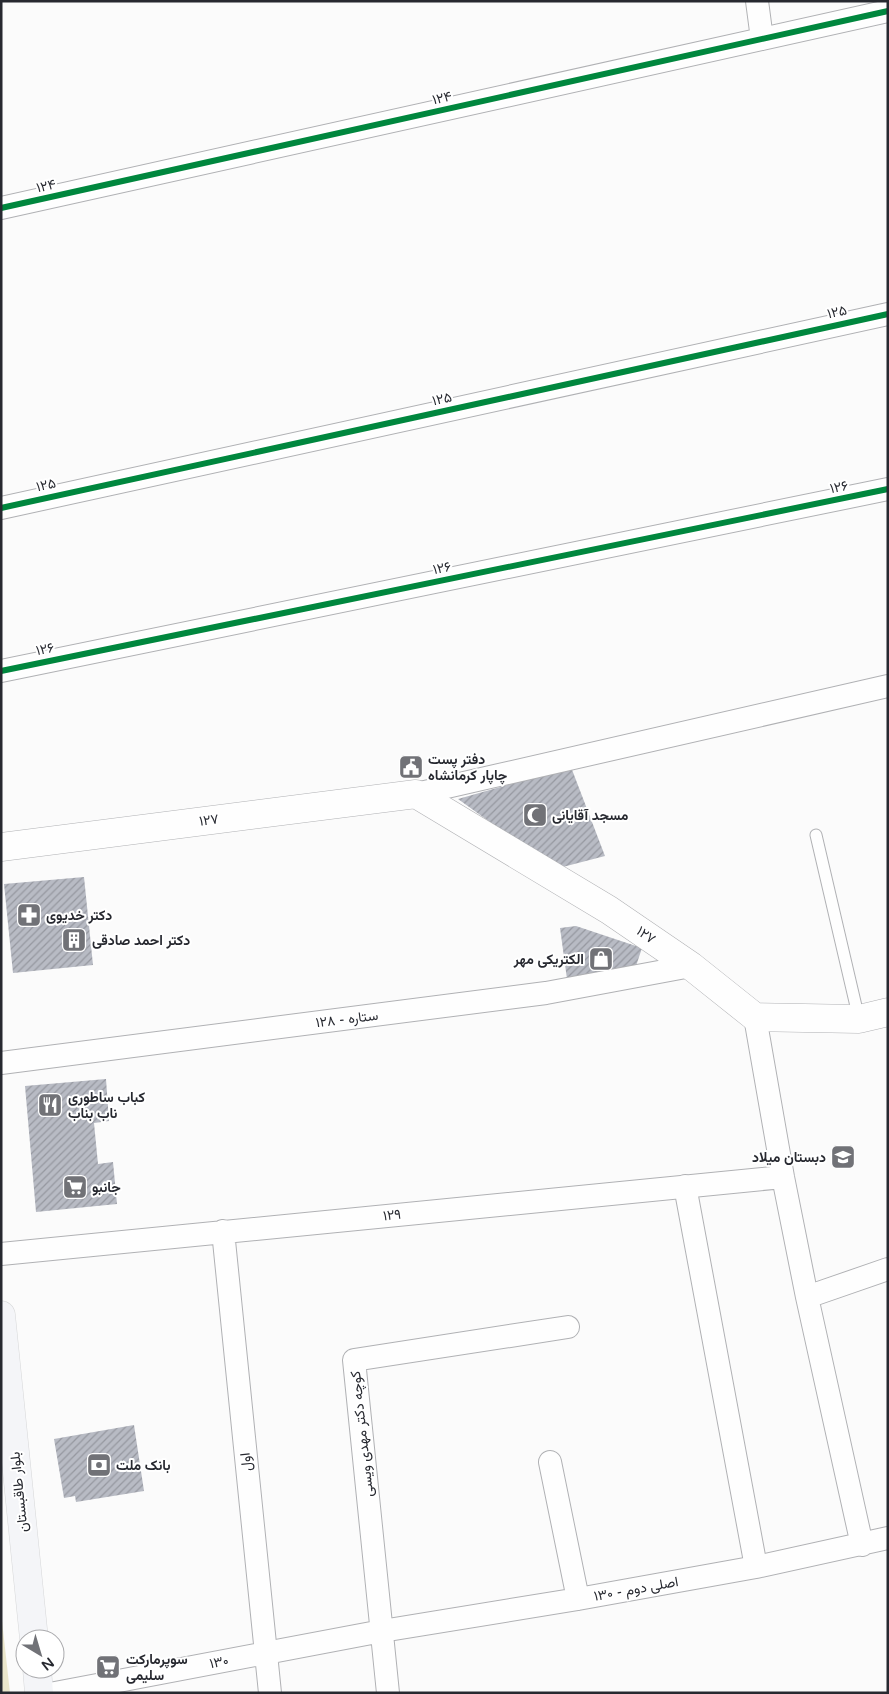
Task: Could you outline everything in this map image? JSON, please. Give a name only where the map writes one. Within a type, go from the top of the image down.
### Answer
[{"type":"main road","name":"بلوار طاقبستان","points":[[1,1315],[33,1629]]},
{"type":"main road","points":[[38,1679],[39,1693]]},
{"type":"street","points":[[757,1],[762,39]]},
{"type":"street","name":"۱۲۴","points":[[1,208],[888,11]]},
{"type":"street","name":"۱۲۵","points":[[1,508],[888,314]]},
{"type":"street","name":"۱۲۶","points":[[1,671],[888,490]]},
{"type":"street","name":"۱۲۷","points":[[1,847],[416,794],[888,686]]},
{"type":"street","name":"۱۲۷","points":[[416,794],[609,910],[691,966],[755,1017]]},
{"type":"street","name":"۱۲۸ - ستاره","points":[[1,1063],[546,993],[691,966]]},
{"type":"street","points":[[862,1545],[807,1297],[783,1177],[755,1017],[859,1019],[888,1012]]},
{"type":"street","name":"۱۲۹","points":[[1,1254],[783,1177]]},
{"type":"street","points":[[685,1186],[756,1567]]},
{"type":"street","name":"اول","points":[[223,1231],[270,1693]]},
{"type":"street","points":[[807,1297],[888,1269]]},
{"type":"street","name":"کوچه دکتر مهدی ویسی","points":[[388,1693],[354,1360],[568,1326]]},
{"type":"street","points":[[550,1462],[578,1599]]},
{"type":"street","name":"اصلی دوم - ۱۳۰","points":[[382,1630],[578,1599],[756,1567],[888,1538]]},
{"type":"street","name":"۱۳۰","points":[[55,1693],[382,1630]]},
{"type":"lane","points":[[816,835],[859,1019]]},
{"type":"shaded area","points":[[1,1612],[10,1693],[1,1693]]},
{"type":"building","name":"مسجد آقایانی","points":[[571,767],[605,856],[555,869],[458,799]]},
{"type":"building","points":[[84,877],[93,965],[13,973],[4,884]]},
{"type":"building","name":"الکتریکی مهر","points":[[576,926],[642,948],[635,969],[567,979],[560,928]]},
{"type":"building","points":[[106,1079],[109,1121],[94,1123],[98,1164],[113,1162],[117,1204],[36,1212],[25,1086]]},
{"type":"building","name":"بانک ملت","points":[[134,1425],[144,1491],[76,1502],[75,1496],[64,1498],[54,1439]]},
{"type":"cycle path","points":[[1,208],[888,11]]},
{"type":"cycle path","points":[[1,508],[888,314]]},
{"type":"cycle path","points":[[1,671],[888,489]]},
{"type":"place","name":"دفتر پست چاپار کرمانشاه","points":[[411,767]]},
{"type":"place","name":"مسجد آقایانی","points":[[535,815]]},
{"type":"place","name":"دکتر خدیوی","points":[[29,915]]},
{"type":"place","name":"دکتر احمد صادقی","points":[[74,940]]},
{"type":"place","name":"الکتریکی مهر","points":[[601,959]]},
{"type":"place","name":"کباب ساطوری ناب بناب","points":[[50,1105]]},
{"type":"place","name":"دبستان میلاد","points":[[843,1157]]},
{"type":"place","name":"جانبو","points":[[75,1187]]},
{"type":"place","name":"بانک ملت","points":[[99,1465]]},
{"type":"place","name":"سوپرمارکت سلیمی","points":[[108,1667]]}]
